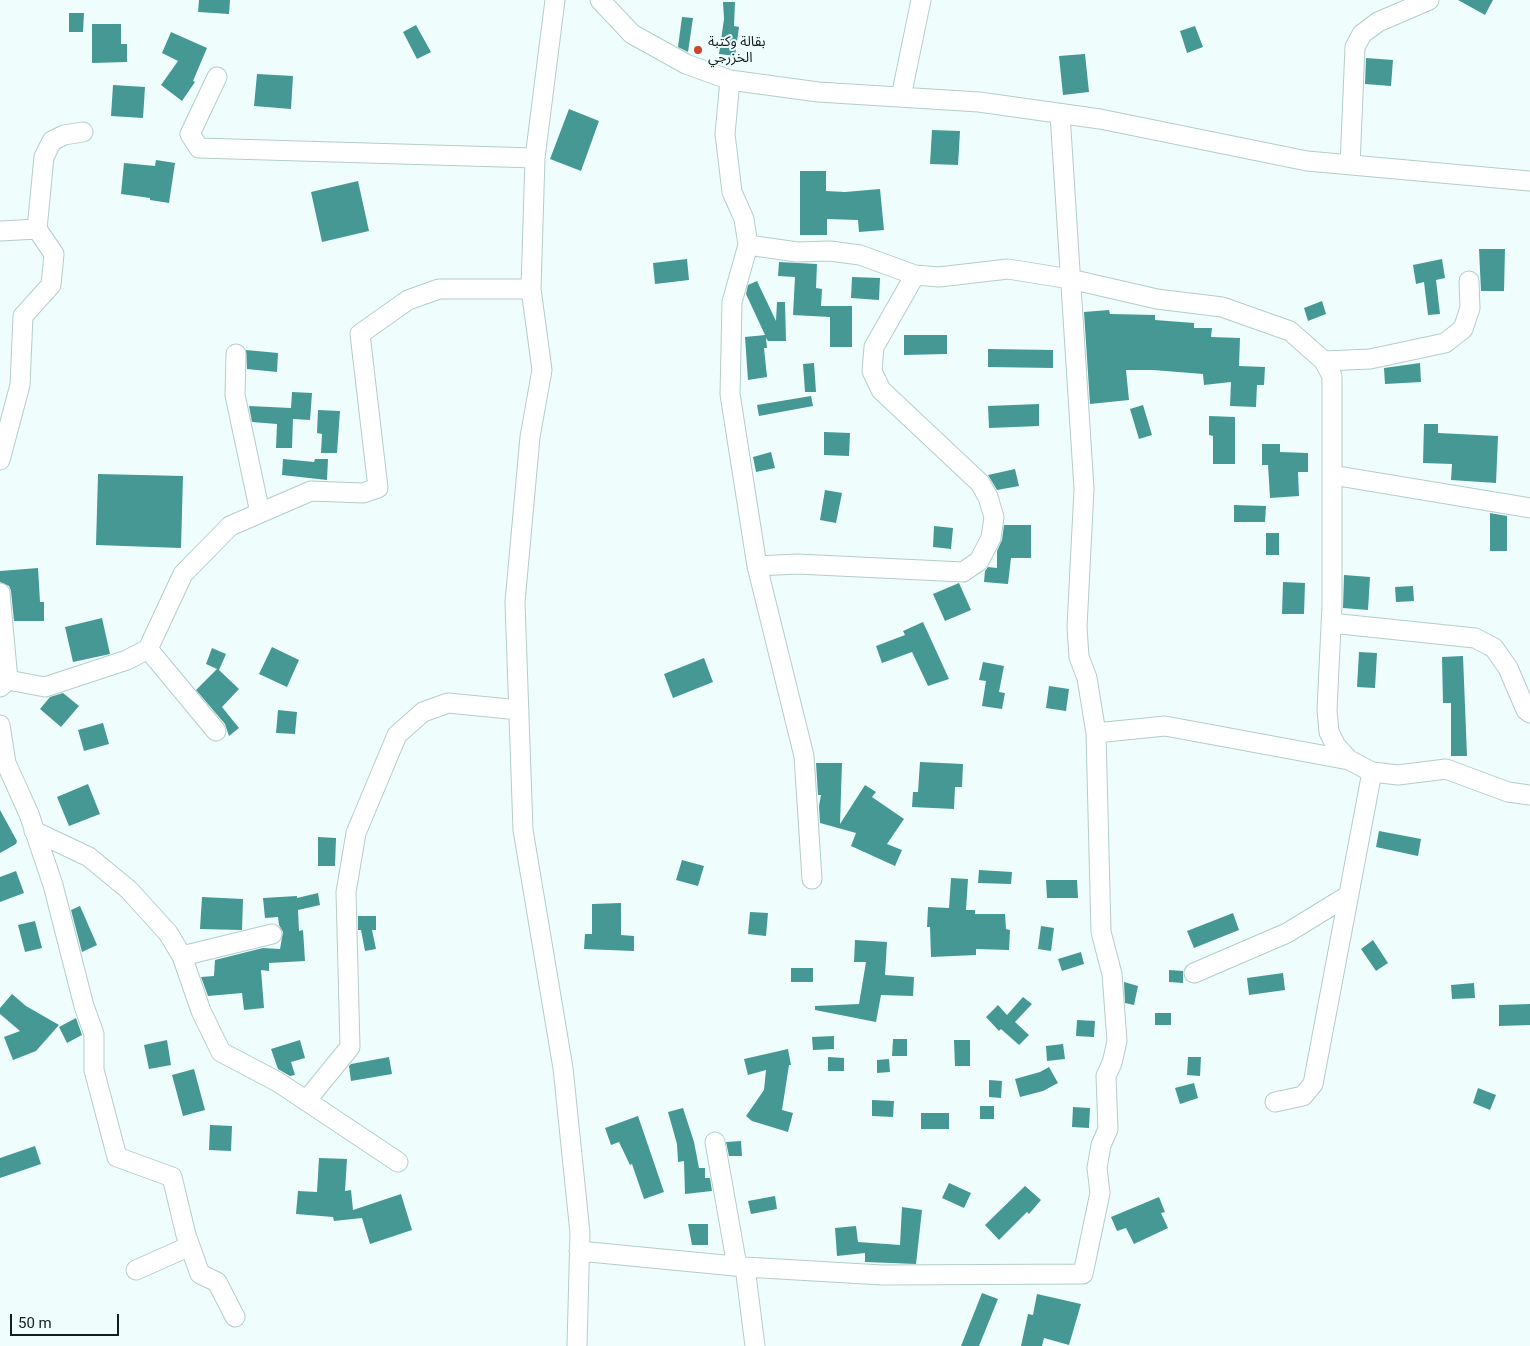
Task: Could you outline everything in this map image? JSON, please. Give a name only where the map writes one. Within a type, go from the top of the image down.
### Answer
[{"type":"street","points":[[556,0],[535,158],[531,289],[542,370],[530,437],[515,602],[523,830],[563,1068],[580,1233],[577,1346]]},
{"type":"street","points":[[600,0],[632,34],[686,64],[730,80],[818,92],[979,102],[1100,119],[1307,160],[1530,181]]},
{"type":"street","points":[[901,97],[921,0]]},
{"type":"street","points":[[1350,165],[1355,47],[1362,34],[1378,22],[1429,0]]},
{"type":"street","points":[[217,77],[190,134],[199,148],[535,158]]},
{"type":"street","points":[[730,80],[726,134],[732,192],[744,219],[748,245],[732,302],[730,394],[757,566],[804,756],[812,880]]},
{"type":"street","points":[[579,1250],[741,1267],[882,1275],[1083,1274],[1100,1193],[1097,1168],[1101,1145],[1108,1129],[1106,1076],[1112,1063],[1117,1041],[1112,974],[1101,932],[1096,732],[1087,678],[1079,657],[1077,627],[1077,590],[1082,548],[1084,489],[1060,114]]},
{"type":"street","points":[[0,460],[20,385],[22,316],[51,286],[54,254],[37,229],[44,157],[52,141],[64,135],[83,132]]},
{"type":"street","points":[[0,231],[37,229]]},
{"type":"street","points":[[748,245],[797,252],[830,251],[860,255],[916,275],[939,277],[1008,269],[1070,279],[1157,299],[1222,307],[1290,331],[1324,361],[1332,376],[1331,623],[1326,710],[1329,732],[1336,746],[1349,760]]},
{"type":"street","points":[[757,566],[797,564],[963,572],[979,561],[992,538],[994,517],[988,497],[980,483],[881,390],[872,370],[874,347],[916,275]]},
{"type":"street","points":[[1324,361],[1370,359],[1445,343],[1463,329],[1470,308],[1470,281]]},
{"type":"street","points":[[0,593],[4,684],[45,688],[127,660],[148,649],[183,574],[230,526],[311,491],[363,493],[378,488],[360,334],[408,300],[439,289],[531,289]]},
{"type":"street","points":[[236,354],[235,395],[260,513]]},
{"type":"street","points":[[1332,475],[1530,508]]},
{"type":"street","points":[[1331,623],[1475,638],[1494,648],[1508,668],[1526,710],[1530,713]]},
{"type":"street","points":[[148,649],[216,732]]},
{"type":"street","points":[[306,1101],[350,1047],[346,892],[356,832],[397,735],[423,712],[448,703],[519,710]]},
{"type":"street","points":[[0,725],[6,763],[34,831],[53,885],[84,1006],[94,1034],[94,1070],[117,1157],[172,1177],[190,1246],[200,1274],[217,1282],[235,1317]]},
{"type":"street","points":[[1096,732],[1164,726],[1349,760],[1372,772],[1398,775],[1446,769],[1508,792],[1530,795]]},
{"type":"street","points":[[1275,1102],[1303,1096],[1313,1084],[1372,772]]},
{"type":"street","points":[[34,831],[90,857],[129,890],[168,933],[182,956],[201,1011],[221,1052],[264,1074],[398,1162]]},
{"type":"street","points":[[1194,973],[1287,932],[1349,895]]},
{"type":"street","points":[[182,956],[272,934]]},
{"type":"street","points":[[715,1142],[741,1267],[754,1346]]},
{"type":"street","points":[[136,1270],[190,1246]]},
{"type":"building","points":[[199,0],[230,0],[229,14],[198,12]]},
{"type":"building","points":[[1458,0],[1493,0],[1485,15]]},
{"type":"building","points":[[723,2],[735,2],[734,26],[739,27],[735,56],[719,54],[724,19]]},
{"type":"building","points":[[69,13],[84,13],[83,32],[69,32]]},
{"type":"building","points":[[682,17],[693,18],[688,52],[678,47]]},
{"type":"building","points":[[92,24],[121,24],[121,44],[127,44],[127,62],[92,63]]},
{"type":"building","points":[[416,25],[431,52],[417,59],[403,32]]},
{"type":"building","points":[[1195,26],[1203,47],[1187,53],[1180,31]]},
{"type":"building","points":[[171,32],[207,48],[193,81],[195,82],[182,101],[161,85],[178,61],[162,53]]},
{"type":"building","points":[[1085,54],[1089,92],[1063,95],[1059,56]]},
{"type":"building","points":[[1366,58],[1393,60],[1391,86],[1365,84]]},
{"type":"building","points":[[257,74],[293,76],[291,109],[254,106]]},
{"type":"building","points":[[113,85],[145,87],[143,118],[111,116]]},
{"type":"building","points":[[569,109],[599,121],[581,171],[550,159]]},
{"type":"building","points":[[932,130],[960,131],[958,165],[930,164]]},
{"type":"building","points":[[156,160],[175,163],[169,203],[121,194],[124,163],[155,166]]},
{"type":"building","points":[[800,171],[826,171],[826,191],[845,192],[880,189],[884,230],[859,232],[858,220],[827,219],[827,235],[800,235]]},
{"type":"building","points":[[358,181],[369,231],[322,242],[311,192]]},
{"type":"building","points":[[1479,249],[1505,249],[1504,291],[1481,291]]},
{"type":"building","points":[[687,259],[689,280],[655,284],[653,263]]},
{"type":"building","points":[[1442,259],[1445,278],[1436,280],[1440,314],[1428,315],[1424,282],[1416,284],[1413,265]]},
{"type":"building","points":[[779,262],[817,264],[816,288],[822,289],[821,306],[852,306],[852,347],[830,347],[830,317],[793,315],[795,277],[778,276]]},
{"type":"building","points":[[852,277],[880,278],[879,300],[851,298]]},
{"type":"building","points":[[757,281],[776,321],[777,302],[785,302],[786,341],[768,341],[766,338],[767,348],[764,348],[767,377],[748,380],[745,337],[765,335],[746,294],[748,285]]},
{"type":"building","points":[[1322,301],[1326,314],[1308,321],[1304,308]]},
{"type":"building","points":[[1109,310],[1110,314],[1155,315],[1155,320],[1194,323],[1194,328],[1212,328],[1211,337],[1240,338],[1239,366],[1265,367],[1264,385],[1257,385],[1256,407],[1230,406],[1231,382],[1204,385],[1203,374],[1153,370],[1126,370],[1129,400],[1090,404],[1084,312]]},
{"type":"building","points":[[904,335],[947,335],[947,354],[904,355]]},
{"type":"building","points":[[988,349],[1053,350],[1053,368],[988,367]]},
{"type":"building","points":[[246,350],[278,353],[277,372],[247,369]]},
{"type":"building","points":[[814,363],[816,392],[805,392],[803,364]]},
{"type":"building","points":[[1420,363],[1421,382],[1385,384],[1384,368]]},
{"type":"building","points":[[292,392],[312,393],[310,420],[293,419],[292,448],[276,448],[277,424],[252,422],[249,406],[291,408]]},
{"type":"building","points":[[811,396],[813,406],[759,416],[757,405]]},
{"type":"building","points":[[1039,404],[1039,426],[989,428],[988,406]]},
{"type":"building","points":[[1143,405],[1152,435],[1139,439],[1130,409]]},
{"type":"building","points":[[318,410],[340,411],[337,453],[321,453],[322,434],[317,433]]},
{"type":"building","points":[[1209,416],[1235,417],[1235,464],[1213,464],[1213,436],[1209,435]]},
{"type":"building","points":[[1424,424],[1438,424],[1438,433],[1498,436],[1496,483],[1451,480],[1452,464],[1423,463]]},
{"type":"building","points":[[824,432],[850,433],[849,456],[824,455]]},
{"type":"building","points":[[1262,444],[1280,444],[1280,452],[1308,453],[1308,472],[1298,472],[1299,496],[1270,498],[1268,465],[1262,465]]},
{"type":"building","points":[[771,452],[775,468],[756,472],[753,457]]},
{"type":"building","points":[[283,459],[314,462],[315,459],[328,459],[327,480],[282,475]]},
{"type":"building","points":[[1015,469],[1019,486],[997,490],[988,475]]},
{"type":"building","points":[[98,474],[183,476],[181,548],[96,545]]},
{"type":"building","points":[[825,490],[842,493],[836,523],[820,520]]},
{"type":"building","points":[[1234,505],[1266,506],[1265,522],[1234,522]]},
{"type":"building","points":[[1490,513],[1507,516],[1507,551],[1490,551]]},
{"type":"building","points":[[1004,525],[1031,525],[1031,558],[1011,558],[1008,584],[984,582],[985,571],[988,567],[997,568],[997,551],[1002,540]]},
{"type":"building","points":[[934,526],[953,528],[951,549],[933,547]]},
{"type":"building","points":[[1266,533],[1279,533],[1279,555],[1266,555]]},
{"type":"building","points":[[38,568],[40,602],[44,602],[44,621],[14,621],[11,591],[9,586],[0,582],[0,571]]},
{"type":"building","points":[[1344,575],[1370,577],[1368,610],[1343,608]]},
{"type":"building","points":[[1283,582],[1305,583],[1304,614],[1282,614]]},
{"type":"building","points":[[959,583],[971,610],[945,621],[933,594]]},
{"type":"building","points":[[1413,586],[1414,601],[1396,602],[1395,587]]},
{"type":"building","points":[[102,618],[110,654],[73,662],[65,627]]},
{"type":"building","points":[[923,622],[949,679],[928,686],[912,652],[882,663],[876,646],[905,635],[903,631]]},
{"type":"building","points":[[272,647],[299,660],[287,687],[259,674]]},
{"type":"building","points":[[212,648],[226,654],[219,670],[239,689],[222,707],[239,728],[229,736],[225,724],[196,690],[217,669],[206,664]]},
{"type":"building","points":[[1359,652],[1377,653],[1375,688],[1357,687]]},
{"type":"building","points":[[1463,656],[1467,756],[1451,756],[1451,703],[1443,703],[1442,657]]},
{"type":"building","points":[[704,658],[713,682],[673,698],[664,674]]},
{"type":"building","points":[[983,662],[1004,666],[999,692],[1005,693],[1002,709],[982,706],[986,681],[979,680]]},
{"type":"building","points":[[1049,686],[1069,689],[1066,711],[1046,708]]},
{"type":"building","points":[[63,693],[79,706],[61,727],[40,709],[50,697]]},
{"type":"building","points":[[278,710],[297,712],[295,734],[276,733]]},
{"type":"building","points":[[103,723],[109,744],[84,751],[78,730]]},
{"type":"building","points":[[920,762],[963,764],[962,787],[955,787],[954,809],[912,807],[913,792],[918,792]]},
{"type":"building","points":[[816,763],[842,763],[840,824],[865,785],[876,792],[872,797],[904,819],[887,844],[902,850],[895,866],[851,846],[856,833],[820,823],[819,806],[821,795],[818,795]]},
{"type":"building","points":[[88,784],[100,814],[69,826],[57,797]]},
{"type":"building","points":[[0,810],[17,841],[16,844],[0,853]]},
{"type":"building","points":[[1379,831],[1421,839],[1418,856],[1376,847]]},
{"type":"building","points":[[318,837],[336,838],[335,866],[318,866]]},
{"type":"building","points":[[682,860],[704,866],[698,886],[676,880]]},
{"type":"building","points":[[979,870],[1012,872],[1011,884],[978,883]]},
{"type":"building","points":[[16,871],[24,893],[0,902],[0,877]]},
{"type":"building","points":[[951,878],[968,879],[966,910],[975,910],[975,914],[1005,914],[1006,929],[1010,930],[1009,950],[976,949],[976,955],[931,957],[930,927],[927,927],[928,907],[949,908]]},
{"type":"building","points":[[1046,880],[1077,880],[1078,898],[1047,898]]},
{"type":"building","points":[[318,893],[320,905],[298,910],[299,931],[303,930],[305,961],[269,963],[269,971],[261,970],[264,1008],[244,1010],[242,993],[208,996],[201,977],[214,976],[215,960],[263,948],[280,949],[283,932],[279,925],[278,917],[265,918],[263,898],[297,896],[297,898]]},
{"type":"building","points":[[202,897],[243,899],[242,930],[200,929]]},
{"type":"building","points":[[621,903],[621,935],[634,936],[634,951],[584,949],[585,934],[592,934],[592,904]]},
{"type":"building","points":[[80,906],[97,945],[82,952],[71,910]]},
{"type":"building","points":[[750,912],[768,913],[766,936],[748,934]]},
{"type":"building","points":[[1233,913],[1239,930],[1194,948],[1187,931]]},
{"type":"building","points":[[358,916],[376,916],[376,930],[372,930],[376,949],[365,951],[361,930],[358,930]]},
{"type":"building","points":[[35,921],[42,948],[25,952],[18,925]]},
{"type":"building","points":[[1041,926],[1054,928],[1051,951],[1038,949]]},
{"type":"building","points":[[855,940],[887,942],[885,975],[914,977],[913,996],[881,995],[876,1022],[815,1010],[815,1006],[859,1004],[866,962],[854,962]]},
{"type":"building","points":[[1373,940],[1388,963],[1376,971],[1361,949]]},
{"type":"building","points":[[1081,952],[1084,964],[1062,971],[1058,959]]},
{"type":"building","points":[[791,968],[813,968],[813,982],[791,982]]},
{"type":"building","points":[[1169,970],[1183,971],[1183,983],[1169,982]]},
{"type":"building","points":[[1283,973],[1285,990],[1249,995],[1247,978]]},
{"type":"building","points":[[1124,982],[1138,986],[1134,1005],[1125,1003]]},
{"type":"building","points":[[1474,983],[1475,998],[1452,999],[1451,985]]},
{"type":"building","points":[[12,994],[26,1006],[59,1025],[36,1051],[13,1060],[4,1037],[20,1031],[0,1014],[0,1008]]},
{"type":"building","points":[[1023,997],[1032,1004],[1015,1022],[1029,1035],[1019,1045],[1001,1029],[999,1031],[986,1017],[998,1005],[1007,1015]]},
{"type":"building","points":[[1530,1004],[1530,1025],[1499,1026],[1499,1005]]},
{"type":"building","points":[[1155,1013],[1171,1013],[1171,1025],[1155,1025]]},
{"type":"building","points":[[76,1018],[82,1035],[67,1043],[59,1027]]},
{"type":"building","points":[[1077,1020],[1095,1021],[1094,1037],[1076,1036]]},
{"type":"building","points":[[834,1036],[834,1049],[813,1050],[812,1037]]},
{"type":"building","points":[[893,1039],[907,1039],[907,1056],[892,1056]]},
{"type":"building","points":[[167,1040],[171,1065],[149,1069],[144,1045]]},
{"type":"building","points":[[300,1040],[305,1058],[291,1062],[295,1075],[290,1076],[278,1069],[271,1049]]},
{"type":"building","points":[[954,1040],[970,1040],[970,1066],[955,1066]]},
{"type":"building","points":[[1063,1044],[1065,1059],[1047,1061],[1046,1046]]},
{"type":"building","points":[[788,1049],[791,1065],[789,1065],[782,1110],[793,1113],[788,1132],[752,1121],[746,1116],[764,1090],[766,1070],[748,1075],[744,1059]]},
{"type":"building","points":[[389,1057],[392,1074],[351,1081],[349,1066],[351,1064]]},
{"type":"building","points":[[828,1057],[844,1058],[844,1071],[828,1071]]},
{"type":"building","points":[[1188,1057],[1201,1057],[1200,1076],[1187,1075]]},
{"type":"building","points":[[889,1059],[890,1072],[877,1073],[877,1060]]},
{"type":"building","points":[[1049,1067],[1058,1083],[1043,1091],[1020,1097],[1015,1079],[1040,1072]]},
{"type":"building","points":[[194,1069],[205,1110],[183,1116],[172,1075]]},
{"type":"building","points":[[989,1080],[1002,1081],[1001,1098],[989,1097]]},
{"type":"building","points":[[1194,1083],[1198,1098],[1180,1104],[1175,1088]]},
{"type":"building","points":[[1478,1088],[1496,1095],[1490,1110],[1473,1103]]},
{"type":"building","points":[[872,1100],[894,1101],[893,1117],[872,1116]]},
{"type":"building","points":[[980,1106],[994,1106],[994,1119],[980,1119]]},
{"type":"building","points":[[1073,1107],[1090,1108],[1089,1128],[1072,1127]]},
{"type":"building","points":[[683,1108],[694,1142],[699,1168],[705,1168],[705,1178],[710,1178],[712,1191],[685,1194],[684,1161],[678,1162],[677,1144],[668,1112]]},
{"type":"building","points":[[921,1113],[949,1113],[949,1129],[921,1129]]},
{"type":"building","points":[[638,1116],[664,1192],[644,1199],[632,1164],[630,1165],[619,1142],[611,1145],[605,1128]]},
{"type":"building","points":[[210,1125],[232,1126],[231,1151],[209,1150]]},
{"type":"building","points":[[741,1141],[742,1156],[729,1156],[726,1142]]},
{"type":"building","points":[[35,1146],[41,1164],[0,1178],[0,1158]]},
{"type":"building","points":[[319,1158],[347,1159],[345,1191],[351,1190],[353,1210],[401,1194],[412,1230],[370,1244],[362,1218],[334,1221],[333,1217],[296,1214],[298,1191],[317,1192]]},
{"type":"building","points":[[949,1183],[971,1193],[964,1208],[942,1198]]},
{"type":"building","points":[[1025,1186],[1041,1200],[1029,1214],[1027,1212],[999,1240],[985,1225]]},
{"type":"building","points":[[775,1196],[777,1209],[751,1214],[748,1201]]},
{"type":"building","points":[[1159,1197],[1165,1212],[1161,1213],[1168,1228],[1134,1244],[1126,1228],[1117,1231],[1111,1217]]},
{"type":"building","points":[[902,1207],[922,1210],[916,1264],[865,1262],[865,1253],[837,1256],[835,1228],[856,1226],[858,1242],[900,1245]]},
{"type":"building","points":[[688,1224],[708,1224],[708,1245],[692,1245]]},
{"type":"building","points":[[982,1293],[998,1299],[979,1346],[961,1346]]},
{"type":"building","points":[[1037,1294],[1081,1304],[1069,1345],[1044,1338],[1042,1346],[1021,1346],[1028,1314],[1033,1315]]},
{"type":"place","name":"بقالة وكتبة الخزرجي","points":[[698,50]]}]
